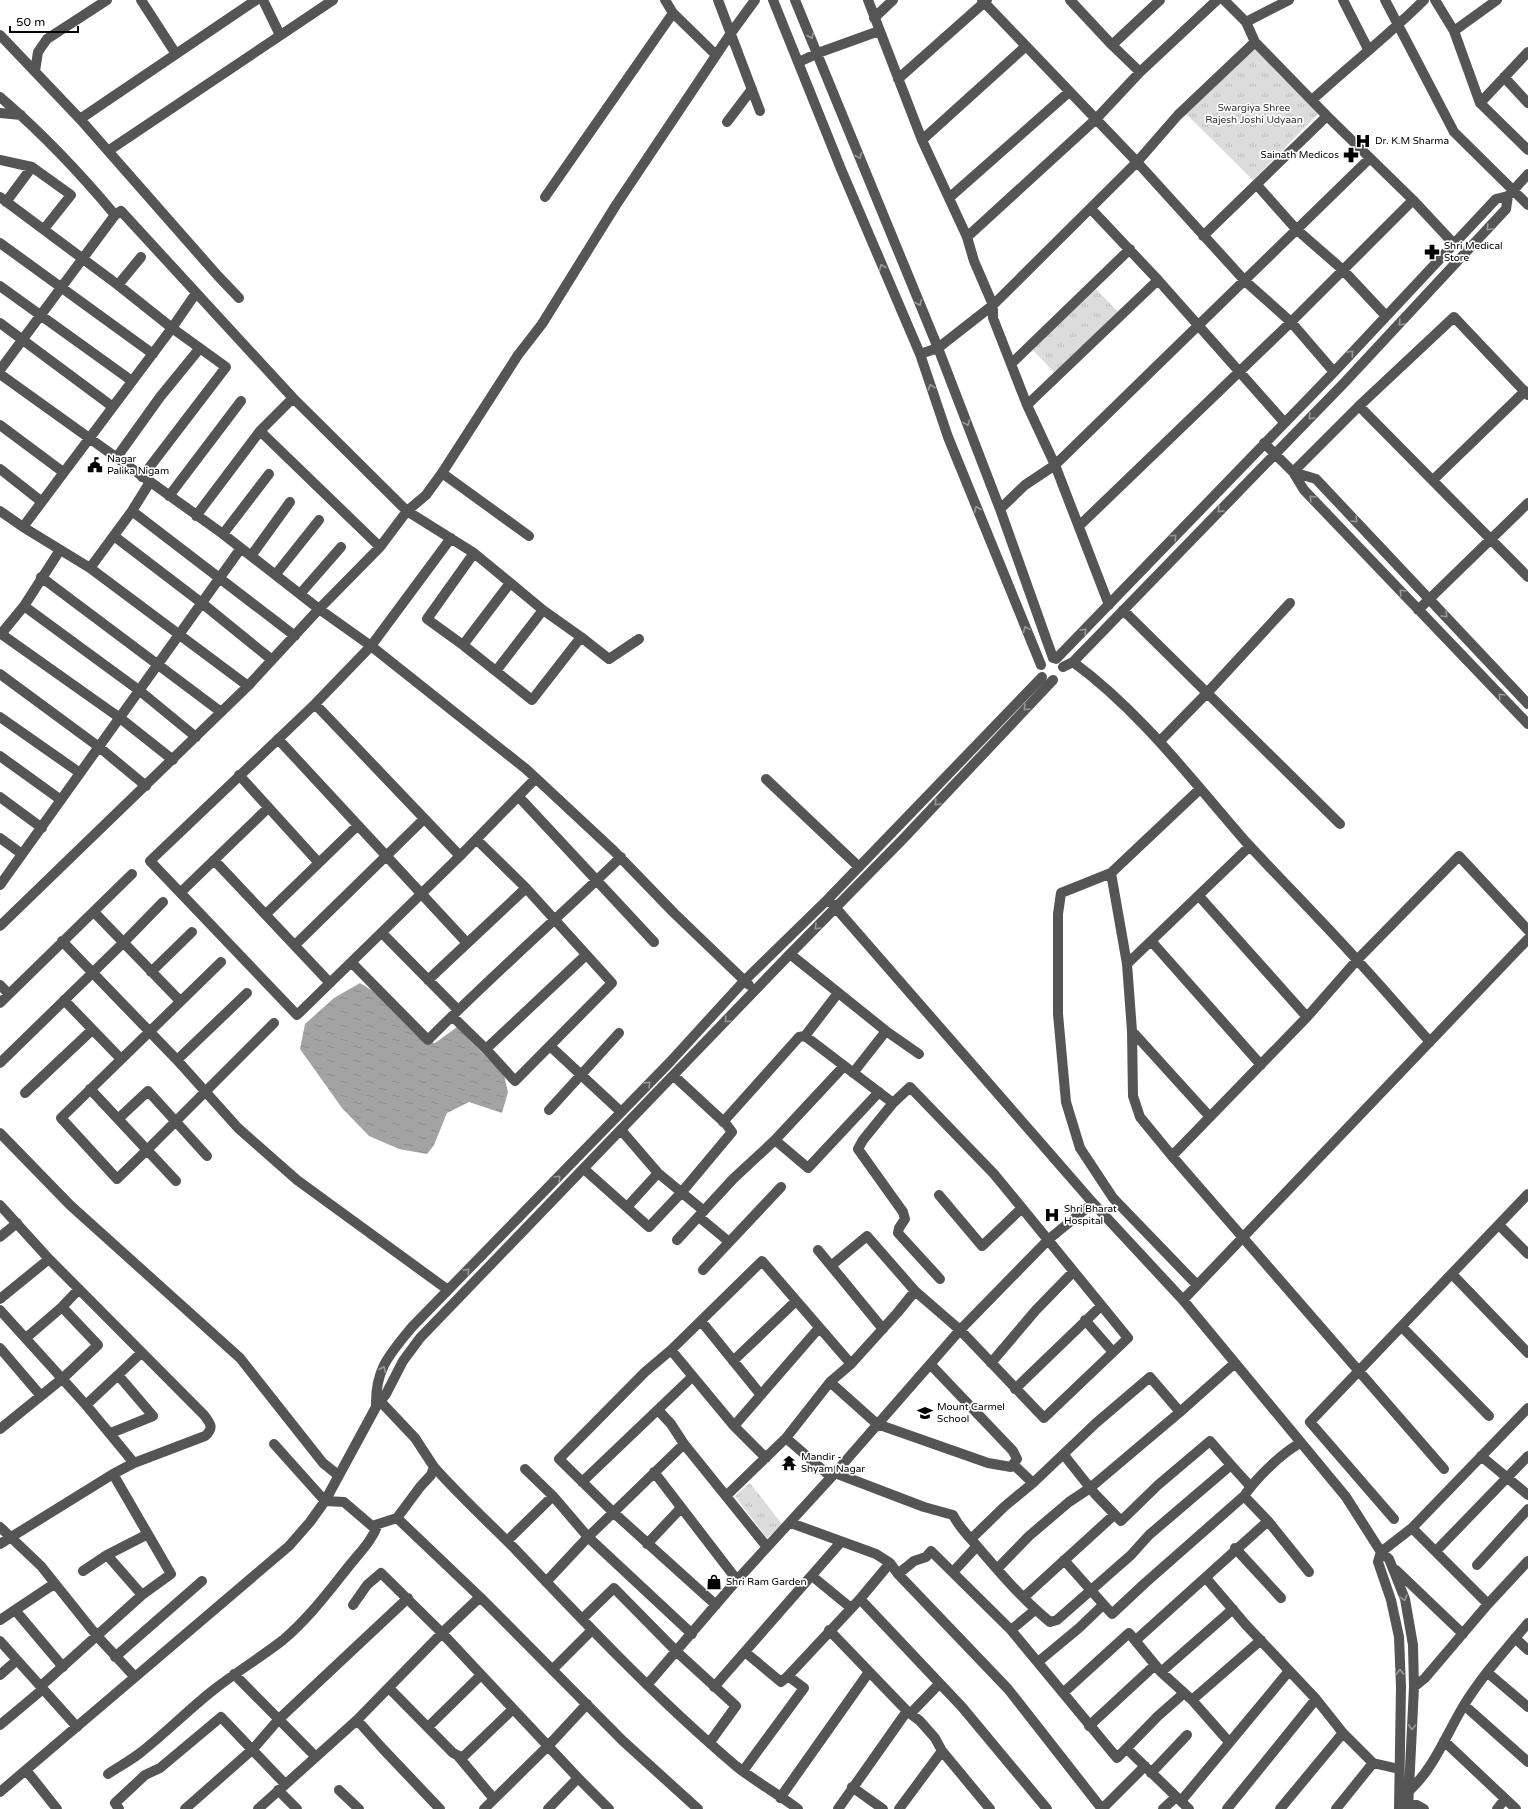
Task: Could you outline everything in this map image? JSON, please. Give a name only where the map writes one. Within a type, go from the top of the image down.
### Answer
[{"type":"street","points":[[35,71],[38,52],[47,39],[107,0]]},
{"type":"street","points":[[141,0],[176,54]]},
{"type":"street","points":[[80,119],[256,0]]},
{"type":"street","points":[[263,0],[280,36]]},
{"type":"street","points":[[108,151],[333,0]]},
{"type":"street","points":[[665,0],[673,13],[716,55]]},
{"type":"street","points":[[718,0],[760,111]]},
{"type":"street","points":[[0,926],[248,686],[319,609],[380,547],[407,511],[426,495],[442,473],[518,355],[542,324],[616,205],[730,33],[755,0]]},
{"type":"street","points":[[773,0],[841,169],[920,354],[948,437],[1041,665],[1042,677],[828,899],[744,981],[670,1062],[401,1340],[388,1356],[381,1371],[376,1389],[378,1404],[414,1438],[434,1467],[469,1505],[507,1541],[592,1630],[648,1685],[743,1771],[798,1809]]},
{"type":"street","points":[[0,1792],[289,1546],[310,1522],[325,1501],[378,1404],[386,1394],[402,1361],[420,1338],[674,1076],[755,990],[836,908],[1053,680],[1060,678],[1063,667],[1060,661],[1055,658],[938,348],[888,230],[818,53],[795,0]]},
{"type":"street","points":[[868,0],[922,140],[967,237],[974,261],[993,305],[993,318],[1027,405],[1055,465],[1109,605]]},
{"type":"street","points":[[874,18],[893,0]]},
{"type":"street","points":[[1112,45],[1160,0]]},
{"type":"street","points":[[967,237],[1095,120],[1140,72],[1217,0]]},
{"type":"street","points":[[1224,0],[1246,22],[1255,42],[1454,244]]},
{"type":"street","points":[[1246,22],[1289,0]]},
{"type":"street","points":[[1343,0],[1368,49]]},
{"type":"street","points":[[1385,0],[1454,132],[1511,193],[1528,205]]},
{"type":"street","points":[[1312,100],[1368,49],[1398,26],[1424,0]]},
{"type":"street","points":[[1435,0],[1454,31],[1480,103],[1528,150]]},
{"type":"street","points":[[1454,31],[1497,0]]},
{"type":"street","points":[[898,79],[984,1],[1095,120],[1137,162],[1245,281],[1291,322],[1334,372]]},
{"type":"street","points":[[1071,1],[1112,45],[1140,72]]},
{"type":"street","points":[[546,197],[673,13]]},
{"type":"street","points":[[798,62],[818,53],[880,31]]},
{"type":"street","points":[[0,35],[80,119],[239,298]]},
{"type":"street","points":[[920,354],[938,348],[993,305],[1137,162],[1178,115],[1255,42]]},
{"type":"street","points":[[922,140],[1026,46]]},
{"type":"street","points":[[1480,103],[1528,52]]},
{"type":"street","points":[[1504,78],[1528,103]]},
{"type":"street","points":[[727,122],[752,88]]},
{"type":"street","points":[[949,198],[1069,92]]},
{"type":"street","points":[[0,98],[21,115],[80,173],[115,216]]},
{"type":"street","points":[[0,113],[21,115]]},
{"type":"street","points":[[1203,236],[1327,116]]},
{"type":"street","points":[[1000,509],[1025,485],[1055,465],[1369,159]]},
{"type":"street","points":[[0,160],[32,168],[71,195],[44,229]]},
{"type":"street","points":[[32,168],[3,200],[44,229],[172,328],[226,367],[146,479],[132,510],[90,568]]},
{"type":"street","points":[[1063,667],[1073,662],[1345,382],[1506,209],[1511,193],[1528,174]]},
{"type":"street","points":[[1257,185],[1296,229],[1343,270],[1386,316]]},
{"type":"street","points":[[1041,665],[1046,660],[1055,658],[1109,605],[1284,422],[1334,372],[1496,199],[1511,193]]},
{"type":"street","points":[[1079,526],[1240,372],[1412,200]]},
{"type":"street","points":[[1091,209],[1130,249],[1284,422]]},
{"type":"street","points":[[0,370],[115,216],[121,211],[292,398],[407,511],[474,553],[543,610],[609,659],[639,639]]},
{"type":"street","points":[[0,243],[153,354]]},
{"type":"street","points":[[1011,364],[1130,249]]},
{"type":"street","points":[[118,285],[141,257]]},
{"type":"street","points":[[1027,405],[1158,280]]},
{"type":"street","points":[[0,286],[132,381]]},
{"type":"street","points":[[23,527],[153,354],[196,293]]},
{"type":"street","points":[[1293,472],[1359,406],[1454,318],[1526,393],[1433,480]]},
{"type":"street","points":[[0,323],[113,407]]},
{"type":"street","points":[[117,457],[160,397],[200,348]]},
{"type":"street","points":[[0,374],[223,534],[319,609],[371,646],[536,778],[621,857],[674,914],[755,990]]},
{"type":"street","points":[[196,516],[260,431],[292,398]]},
{"type":"street","points":[[169,496],[241,401]]},
{"type":"street","points":[[1359,406],[1528,577]]},
{"type":"street","points":[[0,425],[63,472]]},
{"type":"street","points":[[260,431],[380,547]]},
{"type":"street","points":[[1264,443],[1293,472],[1304,490],[1528,724]]},
{"type":"street","points":[[0,469],[42,502]]},
{"type":"street","points":[[1293,472],[1316,479],[1528,704]]},
{"type":"street","points":[[442,473],[529,536]]},
{"type":"street","points":[[223,534],[269,474]]},
{"type":"street","points":[[251,556],[290,502]]},
{"type":"street","points":[[1418,610],[1528,503]]},
{"type":"street","points":[[132,510],[295,636]]},
{"type":"street","points":[[0,511],[23,527],[90,568],[248,686]]},
{"type":"street","points":[[276,574],[319,520]]},
{"type":"street","points":[[114,536],[203,604],[272,660]]},
{"type":"street","points":[[451,538],[371,646],[315,704],[150,861],[297,1015],[477,840],[536,778]]},
{"type":"street","points":[[0,886],[140,691],[178,635],[203,604],[241,548]]},
{"type":"street","points":[[300,594],[341,548]]},
{"type":"street","points":[[60,550],[41,577],[24,606],[1,633],[120,718],[173,760]]},
{"type":"street","points":[[474,553],[427,619],[463,645],[532,700],[581,637]]},
{"type":"street","points":[[41,577],[221,712]]},
{"type":"street","points":[[463,645],[510,582]]},
{"type":"street","points":[[1160,741],[1207,694],[1290,603]]},
{"type":"street","points":[[24,606],[140,691],[196,737]]},
{"type":"street","points":[[496,671],[543,610]]},
{"type":"street","points":[[1123,610],[1340,824]]},
{"type":"street","points":[[1073,662],[1095,678],[1160,741],[1286,887],[1357,960],[1430,1042]]},
{"type":"street","points":[[0,674],[99,747],[146,786]]},
{"type":"street","points":[[1042,677],[1053,680]]},
{"type":"street","points":[[315,704],[460,856]]},
{"type":"street","points":[[0,716],[80,773]]},
{"type":"street","points":[[278,739],[467,943]]},
{"type":"street","points":[[0,756],[61,800]]},
{"type":"street","points":[[239,775],[318,862]]},
{"type":"street","points":[[766,779],[858,867]]},
{"type":"street","points":[[1197,1284],[1113,1198],[1080,1148],[1066,1102],[1058,1014],[1058,914],[1061,893],[1111,873],[1200,789]]},
{"type":"street","points":[[0,797],[42,828]]},
{"type":"street","points":[[519,797],[654,942]]},
{"type":"street","points":[[181,892],[268,808]]},
{"type":"street","points":[[295,945],[424,819]]},
{"type":"street","points":[[266,914],[318,862],[357,826]]},
{"type":"street","points":[[0,838],[22,854]]},
{"type":"street","points":[[382,933],[428,980],[515,1081],[612,983],[526,888],[477,840]]},
{"type":"street","points":[[1127,964],[1152,942],[1250,846]]},
{"type":"street","points":[[1172,1156],[1307,1018],[1357,960],[1459,856],[1528,930]]},
{"type":"street","points":[[352,963],[428,1040],[621,857]]},
{"type":"street","points":[[214,860],[330,983]]},
{"type":"street","points":[[1111,873],[1127,964],[1132,1031],[1133,1096],[1140,1117],[1359,1372],[1444,1468]]},
{"type":"street","points":[[0,1003],[132,874]]},
{"type":"street","points":[[428,980],[526,888]]},
{"type":"street","points":[[1199,896],[1307,1018]]},
{"type":"street","points":[[828,899],[1093,1203],[1183,1300],[1346,1497],[1381,1552],[1389,1559],[1394,1568],[1405,1599],[1413,1645],[1414,1687],[1409,1806],[1417,1805],[1424,1809]]},
{"type":"street","points":[[0,1063],[163,902]]},
{"type":"street","points":[[94,912],[180,1001]]},
{"type":"street","points":[[151,972],[192,932]]},
{"type":"street","points":[[1183,1300],[1528,939]]},
{"type":"street","points":[[62,941],[206,1091],[238,1128],[297,1180],[448,1290]]},
{"type":"street","points":[[1152,942],[1261,1065]]},
{"type":"street","points":[[790,954],[886,1031],[919,1054]]},
{"type":"street","points":[[486,1049],[586,955]]},
{"type":"street","points":[[221,962],[61,1118],[117,1178],[274,1023]]},
{"type":"street","points":[[0,985],[9,994]]},
{"type":"street","points":[[176,1060],[247,993]]},
{"type":"street","points":[[723,1122],[799,1037],[805,1036],[838,993]]},
{"type":"street","points":[[64,1000],[121,1059]]},
{"type":"street","points":[[25,1093],[92,1030]]},
{"type":"street","points":[[853,1072],[886,1031]]},
{"type":"street","points":[[1132,1031],[1210,1117]]},
{"type":"street","points":[[549,1110],[580,1074],[619,1033]]},
{"type":"street","points":[[805,1036],[893,1103]]},
{"type":"street","points":[[550,1046],[620,1112]]},
{"type":"street","points":[[677,1240],[733,1179],[775,1140],[844,1066]]},
{"type":"street","points":[[584,1169],[649,1227],[731,1136],[731,1129],[674,1076]]},
{"type":"street","points":[[832,1265],[867,1236],[915,1291],[960,1330],[1044,1418],[1128,1338],[1073,1272],[1049,1239],[994,1174],[910,1087],[893,1103],[863,1140],[858,1149],[903,1212],[904,1220],[898,1233],[940,1279]]},
{"type":"street","points":[[90,1089],[176,1181]]},
{"type":"street","points":[[118,1119],[148,1092],[207,1156]]},
{"type":"street","points":[[775,1140],[808,1168],[879,1092]]},
{"type":"street","points":[[621,1130],[658,1173],[681,1193],[728,1241]]},
{"type":"street","points":[[0,1133],[70,1205],[240,1358],[323,1462],[338,1475]]},
{"type":"street","points":[[627,1207],[658,1173]]},
{"type":"street","points":[[703,1270],[728,1241],[781,1187]]},
{"type":"street","points":[[1394,1519],[1310,1422],[1528,1194]]},
{"type":"street","points":[[939,1195],[982,1246],[1022,1208]]},
{"type":"street","points":[[648,1685],[766,1547],[833,1476],[960,1330],[1049,1239],[1093,1203]]},
{"type":"street","points":[[0,1205],[49,1259],[204,1415],[211,1428],[210,1431],[204,1436],[134,1463],[113,1474],[0,1544]]},
{"type":"street","points":[[0,1237],[17,1223]]},
{"type":"street","points":[[1499,1225],[1528,1254]]},
{"type":"street","points":[[818,1250],[883,1328]]},
{"type":"street","points":[[0,1299],[49,1259]]},
{"type":"street","points":[[716,1605],[647,1544],[559,1459],[645,1372],[671,1350],[762,1261],[851,1364]]},
{"type":"street","points":[[991,1363],[1036,1310],[1073,1272]]},
{"type":"street","points":[[1452,1274],[1528,1353]]},
{"type":"street","points":[[26,1338],[62,1307],[80,1289]]},
{"type":"street","points":[[726,1496],[786,1438],[830,1382],[851,1364],[915,1291]]},
{"type":"street","points":[[733,1361],[796,1301]]},
{"type":"street","points":[[1015,1388],[1040,1366],[1085,1320],[1101,1306]]},
{"type":"street","points":[[0,1429],[63,1378],[98,1345],[62,1307]]},
{"type":"street","points":[[0,1310],[63,1378],[111,1433],[134,1463]]},
{"type":"street","points":[[1085,1320],[1113,1352]]},
{"type":"street","points":[[701,1321],[761,1395]]},
{"type":"street","points":[[1402,1327],[1489,1416]]},
{"type":"street","points":[[734,1426],[819,1328]]},
{"type":"street","points":[[401,1340],[412,1348]]},
{"type":"street","points":[[0,1348],[41,1396]]},
{"type":"street","points":[[671,1350],[734,1426],[766,1458]]},
{"type":"street","points":[[86,1405],[141,1353]]},
{"type":"street","points":[[996,1569],[1029,1536],[1069,1502],[1090,1488],[1180,1412],[1235,1363]]},
{"type":"street","points":[[830,1382],[877,1424],[988,1463],[1011,1467],[1017,1458],[1012,1451],[931,1365]]},
{"type":"street","points":[[111,1433],[153,1416],[118,1375]]},
{"type":"street","points":[[582,1482],[692,1377]]},
{"type":"street","points":[[953,1572],[974,1543],[1005,1506],[1033,1483],[1060,1456],[1064,1455],[1096,1423],[1150,1377],[1180,1412]]},
{"type":"street","points":[[1398,1809],[1401,1687],[1399,1637],[1391,1600],[1378,1562],[1381,1552],[1412,1528],[1528,1408]]},
{"type":"street","points":[[658,1410],[671,1424],[684,1444],[766,1547]]},
{"type":"street","points":[[786,1438],[833,1476],[924,1507],[953,1514],[958,1526],[996,1569],[1035,1610],[1050,1622],[1058,1620],[1131,1555],[1150,1535],[1231,1465]]},
{"type":"street","points":[[1064,1455],[1090,1488],[1121,1521],[1158,1484],[1210,1441],[1250,1486]]},
{"type":"street","points":[[1064,1560],[1112,1614],[1244,1496],[1250,1486],[1291,1448],[1300,1443]]},
{"type":"street","points":[[274,1444],[325,1501],[344,1502],[372,1526],[398,1518],[420,1487],[431,1476],[434,1467]]},
{"type":"street","points":[[546,1582],[588,1537],[684,1444]]},
{"type":"street","points":[[1481,1456],[1528,1495]]},
{"type":"street","points":[[1436,1551],[1528,1456]]},
{"type":"street","points":[[1013,1464],[1033,1483]]},
{"type":"street","points":[[525,1469],[553,1496],[588,1537],[692,1634]]},
{"type":"street","points":[[654,1472],[737,1580]]},
{"type":"street","points":[[0,1725],[142,1595],[171,1574],[113,1474]]},
{"type":"street","points":[[507,1541],[553,1496]]},
{"type":"street","points":[[1244,1496],[1268,1521],[1309,1572]]},
{"type":"street","points":[[647,1544],[681,1508]]},
{"type":"street","points":[[1478,1565],[1528,1509]]},
{"type":"street","points":[[1024,1597],[1114,1515]]},
{"type":"street","points":[[398,1518],[553,1669],[629,1747],[698,1809]]},
{"type":"street","points":[[1136,1640],[1206,1578],[1235,1548],[1268,1521]]},
{"type":"street","points":[[790,1523],[876,1554],[890,1563],[898,1574],[1008,1689],[1102,1809],[1187,1735]]},
{"type":"street","points":[[108,1774],[138,1754],[203,1698],[234,1674],[258,1659],[284,1639],[329,1593],[355,1558],[368,1544],[374,1535],[378,1524]]},
{"type":"street","points":[[0,1527],[41,1566],[97,1636],[135,1677]]},
{"type":"street","points":[[1412,1528],[1488,1604]]},
{"type":"street","points":[[83,1572],[106,1555],[148,1534]]},
{"type":"street","points":[[714,1687],[841,1542]]},
{"type":"street","points":[[1235,1548],[1281,1598]]},
{"type":"street","points":[[898,1574],[914,1561],[926,1557],[931,1551],[1011,1630],[1117,1758],[1158,1716],[1183,1694]]},
{"type":"street","points":[[106,1555],[142,1595]]},
{"type":"street","points":[[1414,1687],[1425,1678],[1488,1604],[1528,1562]]},
{"type":"street","points":[[745,1652],[781,1682],[860,1599],[890,1563]]},
{"type":"street","points":[[1394,1568],[1463,1634]]},
{"type":"street","points":[[353,1605],[367,1585],[381,1573],[442,1633],[609,1809]]},
{"type":"street","points":[[812,1576],[850,1608]]},
{"type":"street","points":[[1206,1578],[1316,1699],[1343,1733],[1373,1763],[1399,1769]]},
{"type":"street","points":[[115,1657],[202,1581]]},
{"type":"street","points":[[0,1620],[54,1584]]},
{"type":"street","points":[[582,1619],[614,1588],[677,1652],[736,1706],[710,1742]]},
{"type":"street","points":[[258,1809],[357,1720],[442,1633],[480,1597]]},
{"type":"street","points":[[185,1809],[253,1749],[279,1719],[408,1598]]},
{"type":"street","points":[[860,1599],[962,1707],[1048,1809]]},
{"type":"street","points":[[1038,1662],[1079,1628],[1103,1605]]},
{"type":"street","points":[[1089,1726],[1233,1609]]},
{"type":"street","points":[[16,1610],[63,1667]]},
{"type":"street","points":[[1011,1630],[1035,1610]]},
{"type":"street","points":[[1410,1790],[1418,1782],[1444,1741],[1464,1705],[1515,1638],[1528,1624]]},
{"type":"street","points":[[553,1669],[592,1630]]},
{"type":"street","points":[[829,1630],[909,1713],[920,1721],[935,1738],[942,1751],[990,1809]]},
{"type":"street","points":[[1063,1693],[1129,1633],[1158,1669],[1183,1694],[1192,1700],[1229,1742]]},
{"type":"street","points":[[1515,1638],[1528,1650]]},
{"type":"street","points":[[1192,1700],[1261,1640]]},
{"type":"street","points":[[0,1641],[77,1726]]},
{"type":"street","points":[[0,1675],[17,1660]]},
{"type":"street","points":[[1163,1809],[1178,1799],[1289,1671]]},
{"type":"street","points":[[780,1798],[869,1672]]},
{"type":"street","points":[[1488,1673],[1528,1707]]},
{"type":"street","points":[[234,1674],[316,1757]]},
{"type":"street","points":[[428,1727],[481,1675]]},
{"type":"street","points":[[743,1771],[804,1688],[788,1676]]},
{"type":"street","points":[[838,1809],[852,1787],[909,1713],[940,1684]]},
{"type":"street","points":[[389,1688],[458,1756],[494,1799]]},
{"type":"street","points":[[1227,1809],[1316,1699]]},
{"type":"street","points":[[484,1809],[548,1746],[587,1704]]},
{"type":"street","points":[[1464,1705],[1528,1762]]},
{"type":"street","points":[[458,1756],[464,1756],[514,1709]]},
{"type":"street","points":[[119,1809],[115,1803],[145,1775],[167,1763],[221,1717],[253,1749],[282,1787],[296,1809]]},
{"type":"street","points":[[357,1720],[383,1750],[440,1809]]},
{"type":"street","points":[[1280,1809],[1343,1733]]},
{"type":"street","points":[[1444,1741],[1516,1809]]},
{"type":"street","points":[[1127,1749],[1189,1809]]},
{"type":"street","points":[[899,1809],[942,1751]]},
{"type":"street","points":[[1336,1809],[1373,1763]]},
{"type":"street","points":[[26,1770],[57,1809]]},
{"type":"street","points":[[548,1809],[578,1778]]},
{"type":"street","points":[[852,1787],[884,1809]]},
{"type":"street","points":[[339,1790],[359,1809]]},
{"type":"street","points":[[1497,1809],[1505,1799]]},
{"type":"green space","name":"Swargiya Shree Rajesh Joshi Udyaan","points":[[1256,48],[1319,113],[1253,180],[1186,114]]},
{"type":"green space","points":[[1096,289],[1118,312],[1054,372],[1032,349]]},
{"type":"green space","points":[[750,1483],[782,1524],[767,1538],[735,1496]]},
{"type":"water","points":[[360,983],[381,996],[424,1041],[435,1043],[457,1027],[504,1075],[508,1092],[502,1113],[469,1102],[447,1113],[434,1145],[427,1154],[399,1149],[369,1136],[342,1108],[300,1049],[305,1024],[334,998]]},
{"type":"place","name":"Dr. K.M Sharma","points":[[1363,141]]},
{"type":"place","name":"Sainath Medicos","points":[[1351,155]]},
{"type":"place","name":"Shri Medical Store","points":[[1432,252]]},
{"type":"place","name":"Nagar Palika Nigam","points":[[95,465]]},
{"type":"place","name":"Shri Bharat Hospital","points":[[1052,1215]]},
{"type":"place","name":"Mount Carmel School","points":[[925,1413]]},
{"type":"place","name":"Mandir - Shyam Nagar","points":[[789,1463]]},
{"type":"place","name":"Shri Ram Garden","points":[[714,1582]]}]
